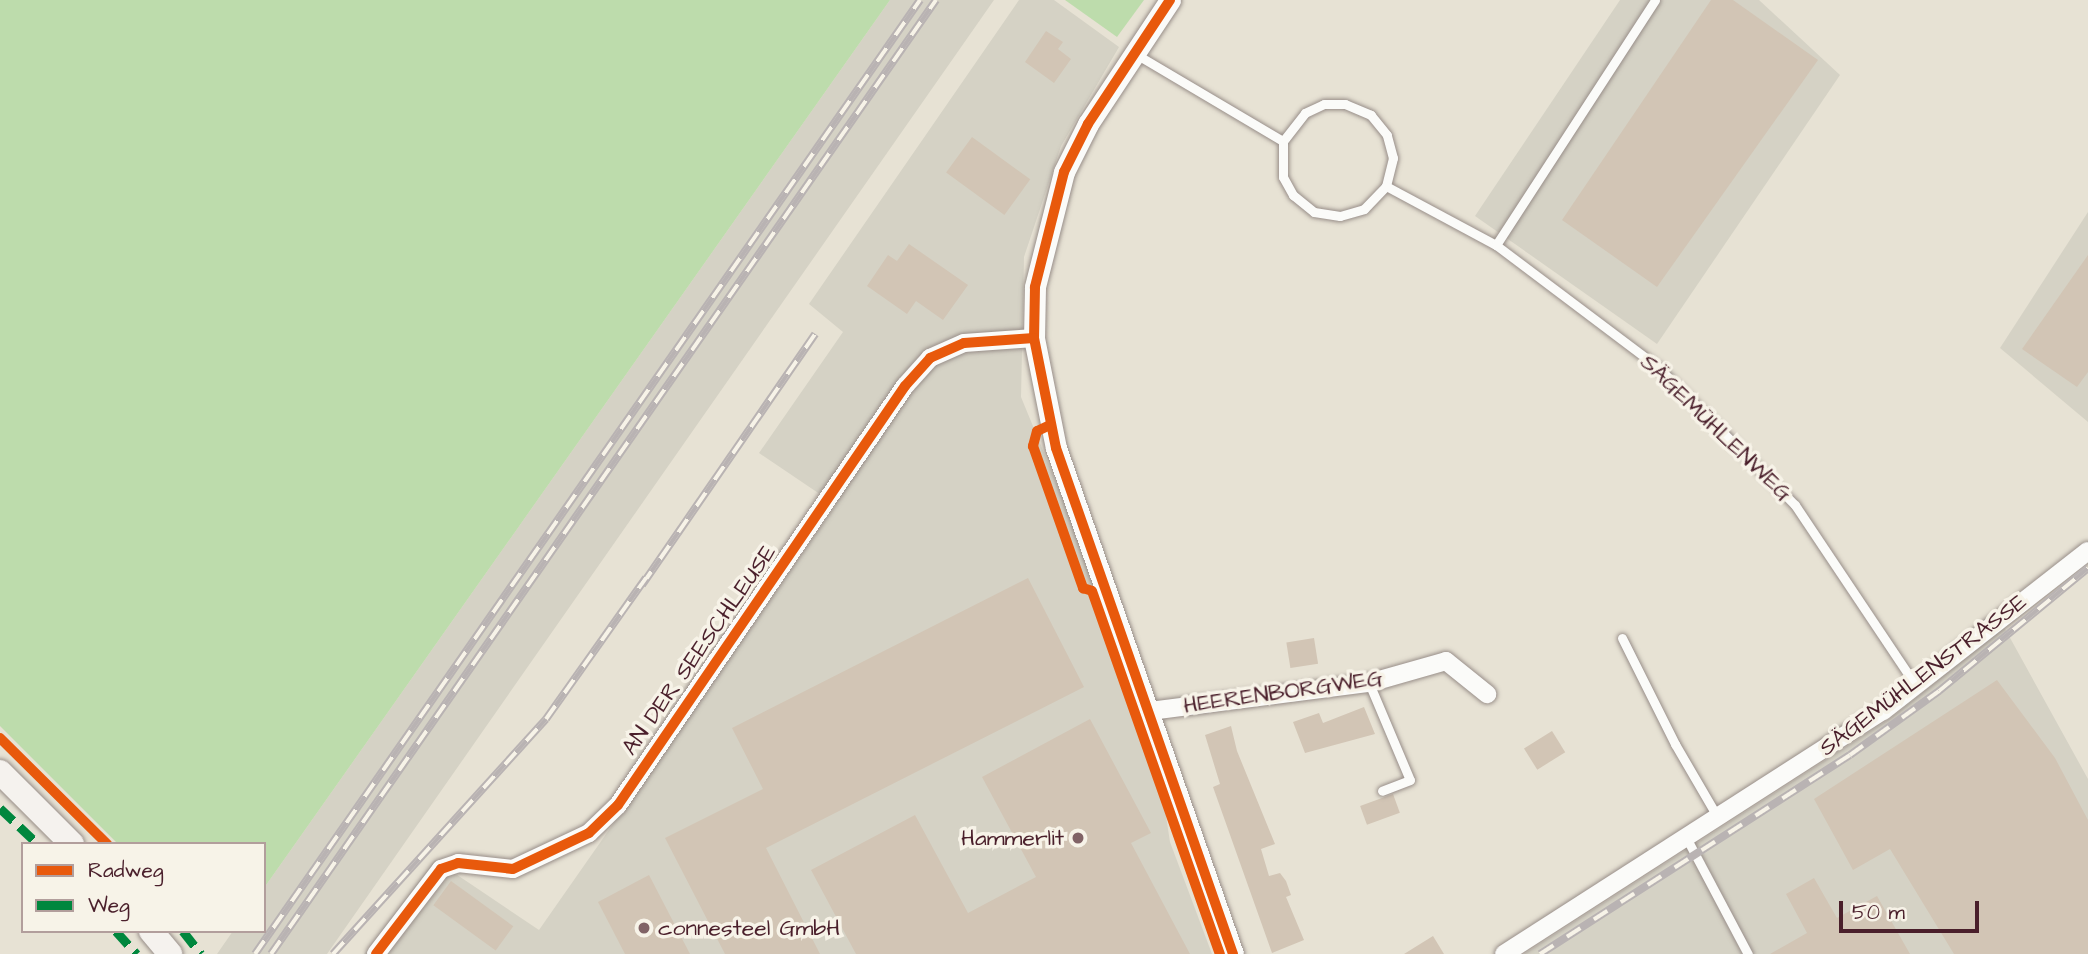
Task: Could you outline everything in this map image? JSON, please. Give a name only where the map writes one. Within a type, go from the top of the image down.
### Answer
[{"type":"main road","points":[[0,772],[70,842]]},
{"type":"main road","points":[[153,933],[170,954]]},
{"type":"street","points":[[1170,0],[1133,52],[1064,172],[1035,287],[1034,338],[1056,449],[1150,710],[1233,954]]},
{"type":"street","name":"AN DER SEESCHLEUSE","points":[[376,954],[441,869],[458,863],[513,869],[589,833],[618,805],[914,377],[930,358],[964,343],[1034,338]]},
{"type":"street","name":"SÄGEMÜHLENSTRASSE","points":[[1504,954],[1719,819],[1916,686],[2088,551]]},
{"type":"street","name":"HEERENBORGWEG","points":[[1150,710],[1369,683],[1447,661],[1487,694]]},
{"type":"lane","points":[[1496,245],[1655,0]]},
{"type":"lane","points":[[1133,52],[1283,141]]},
{"type":"lane","points":[[1324,104],[1345,104],[1371,115],[1387,135],[1392,158],[1386,186],[1364,209],[1340,216],[1314,212],[1293,195],[1283,177],[1283,141],[1304,113],[1324,104]]},
{"type":"lane","name":"SÄGEMÜHLENWEG","points":[[1386,186],[1496,245],[1658,366],[1795,505],[1916,686]]},
{"type":"lane","points":[[1622,638],[1675,744],[1719,819]]},
{"type":"lane","points":[[1369,683],[1410,780],[1382,791]]},
{"type":"lane","points":[[1687,839],[1748,954]]},
{"type":"shaded area","points":[[890,0],[994,0],[327,954],[217,954],[232,933],[266,933],[266,885]]},
{"type":"shaded area","points":[[1019,0],[1054,0],[1119,47],[1061,146],[1024,257],[1021,397],[1150,711],[1170,842],[1212,954],[364,954],[435,860],[539,930],[836,505],[759,453],[843,332],[809,304]]},
{"type":"shaded area","points":[[1620,0],[1759,0],[1840,75],[1657,344],[1475,216]]},
{"type":"shaded area","points":[[2088,212],[2088,422],[2000,348]]},
{"type":"shaded area","points":[[2004,627],[2088,779],[2088,954],[1524,954],[1891,718]]},
{"type":"green space","points":[[0,0],[890,0],[266,885],[266,842],[116,842],[0,726]]},
{"type":"green space","points":[[1065,0],[1144,0],[1117,37]]},
{"type":"building","points":[[1711,0],[1733,0],[1818,60],[1657,287],[1562,220]]},
{"type":"building","points":[[1046,31],[1063,42],[1058,49],[1071,59],[1054,83],[1025,62]]},
{"type":"building","points":[[972,137],[1030,179],[1004,215],[946,173]]},
{"type":"building","points":[[909,244],[968,285],[943,320],[916,301],[907,314],[867,286],[888,255],[897,261]]},
{"type":"building","points":[[2088,255],[2088,372],[2077,387],[2022,349]]},
{"type":"building","points":[[1028,578],[1084,687],[766,848],[820,954],[725,954],[665,838],[763,789],[732,728]]},
{"type":"building","points":[[1314,638],[1318,664],[1290,668],[1286,642]]},
{"type":"building","points":[[1997,680],[2055,758],[2088,820],[2088,954],[1954,954],[1890,849],[1853,870],[1814,799]]},
{"type":"building","points":[[1364,707],[1375,734],[1305,753],[1293,722],[1319,713],[1323,723]]},
{"type":"building","name":"Hammerlit","points":[[1090,719],[1151,833],[1131,843],[1190,954],[856,954],[811,870],[915,815],[968,913],[1036,877],[982,777]]},
{"type":"building","points":[[1231,726],[1237,751],[1275,844],[1261,849],[1269,876],[1280,873],[1286,881],[1291,895],[1286,897],[1304,940],[1272,953],[1213,787],[1220,784],[1205,735]]},
{"type":"building","points":[[1552,731],[1565,752],[1537,770],[1524,748]]},
{"type":"building","points":[[1393,794],[1400,813],[1367,825],[1360,806]]},
{"type":"building","name":"connesteel GmbH","points":[[649,875],[690,954],[625,954],[598,902]]},
{"type":"building","points":[[1814,878],[1837,918],[1877,896],[1910,954],[1770,954],[1807,933],[1786,894]]},
{"type":"building","points":[[451,881],[513,926],[496,951],[433,905]]},
{"type":"building","points":[[1433,936],[1444,954],[1404,954]]},
{"type":"railway","points":[[255,954],[920,0]]},
{"type":"railway","points":[[271,954],[936,0]]},
{"type":"railway","points":[[642,585],[815,334]]},
{"type":"railway","points":[[1540,954],[1850,755],[1939,691],[2088,568]]},
{"type":"railway","points":[[333,954],[546,719],[646,578]]},
{"type":"marked path","points":[[0,808],[36,842]]},
{"type":"marked path","points":[[118,933],[137,954]]},
{"type":"marked path","points":[[185,933],[201,954]]},
{"type":"cycle path","points":[[1170,0],[1088,124],[1064,172],[1035,287],[1034,338],[1056,448],[1233,954]]},
{"type":"cycle path","points":[[376,954],[441,869],[458,863],[513,869],[589,833],[618,805],[905,386],[930,358],[964,343],[1034,338]]},
{"type":"cycle path","points":[[1050,425],[1037,431],[1033,446],[1083,588],[1092,591],[1220,954]]},
{"type":"cycle path","points":[[0,738],[105,842]]},
{"type":"place","name":"Hammerlit","points":[[1078,838]]},
{"type":"place","name":"connesteel GmbH","points":[[644,928]]}]
